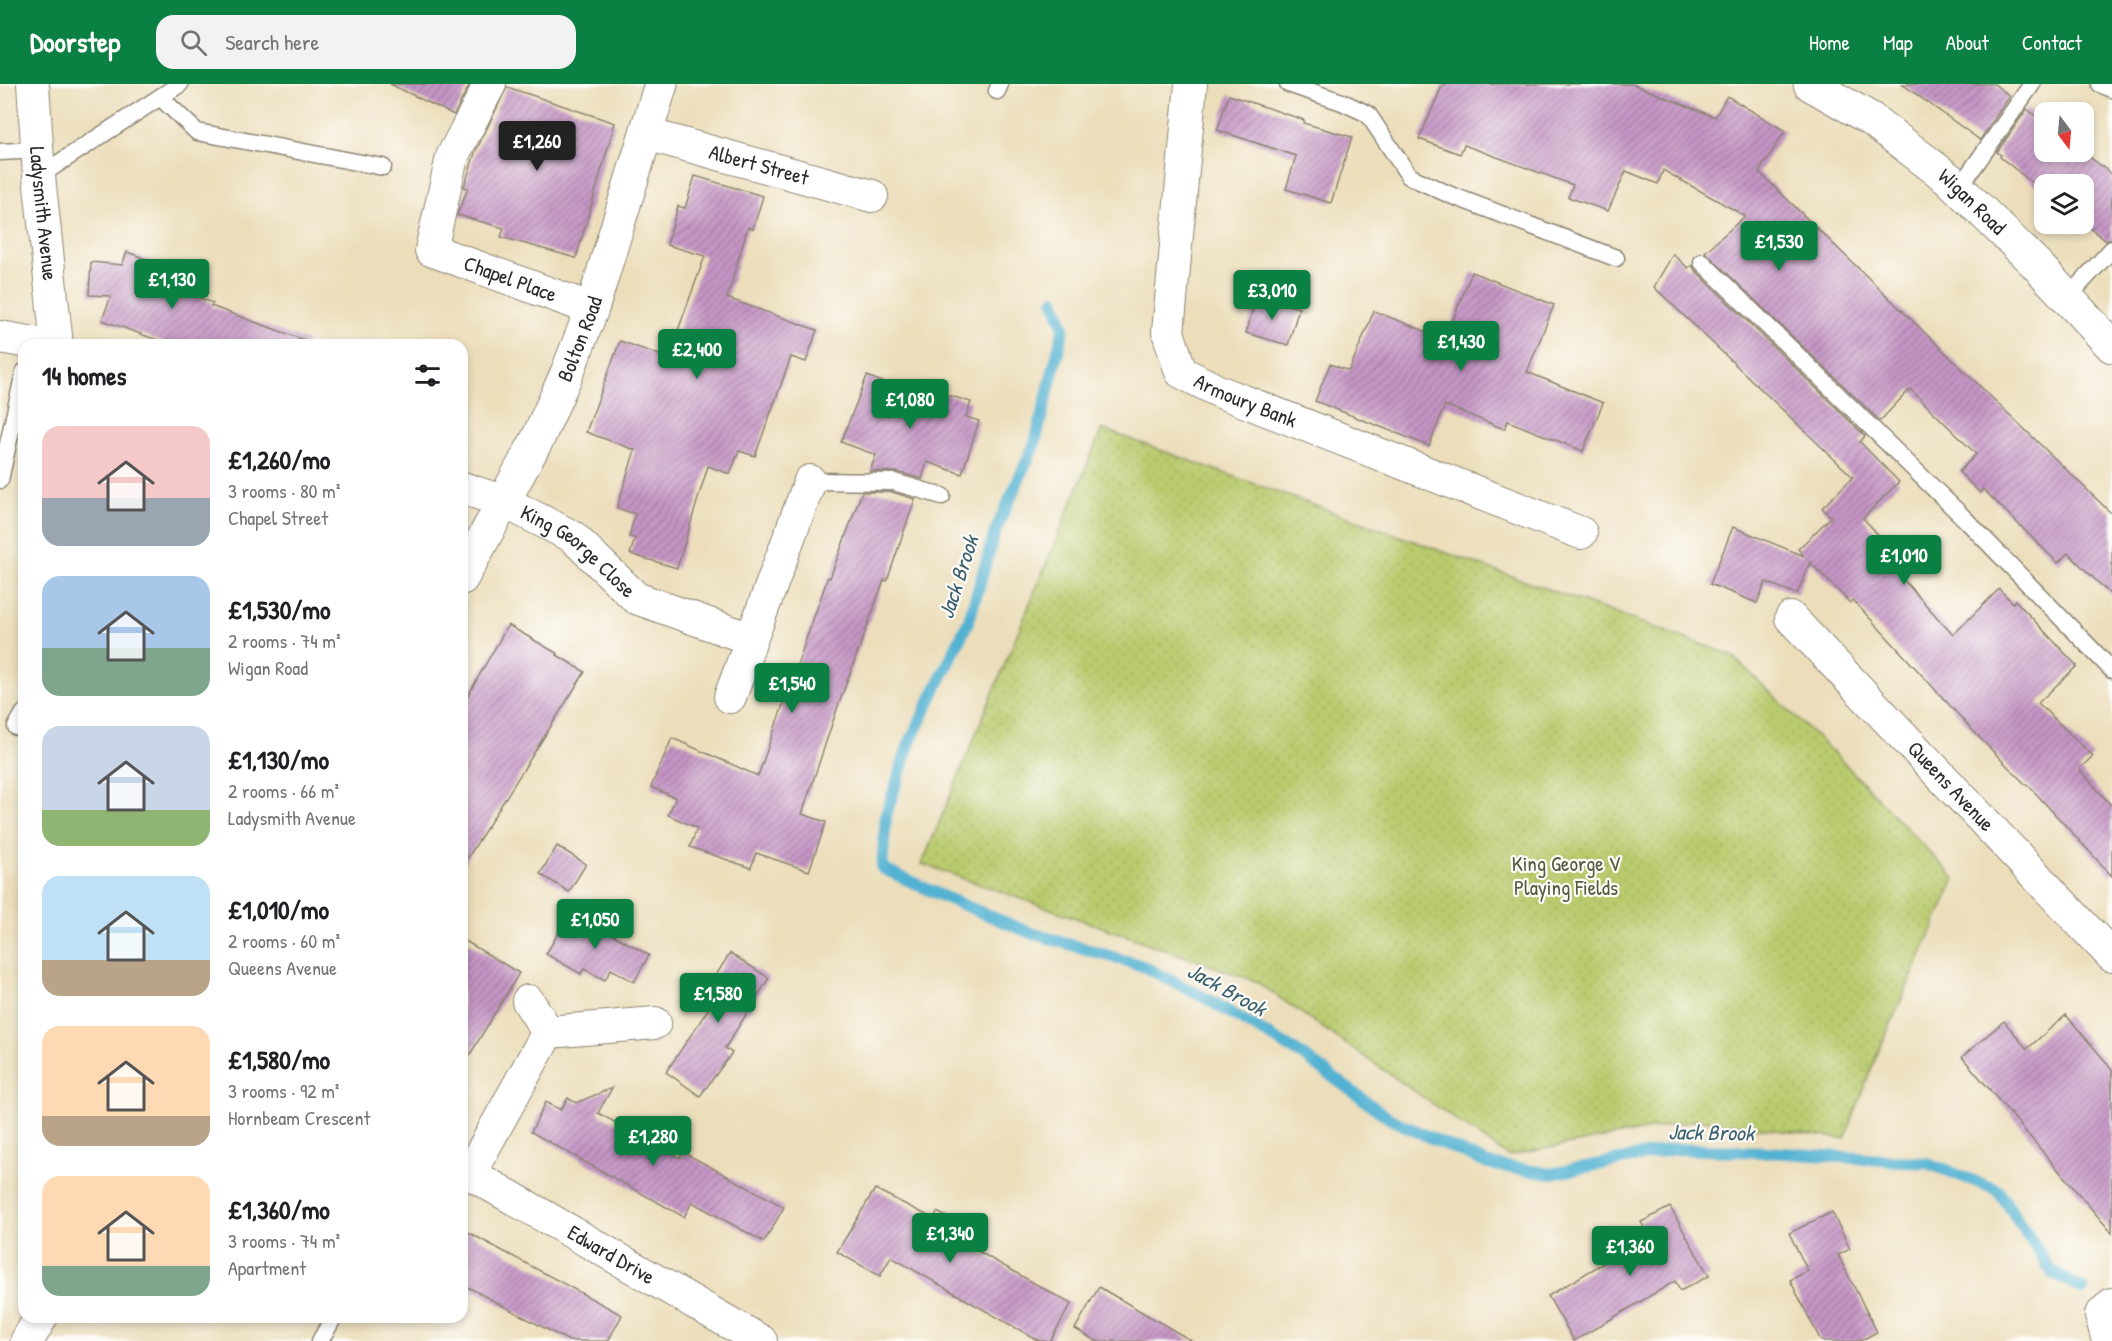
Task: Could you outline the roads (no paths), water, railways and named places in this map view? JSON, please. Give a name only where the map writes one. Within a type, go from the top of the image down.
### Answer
[{"type":"main road","name":"Bolton Road","points":[[468,567],[538,438],[567,373],[592,309],[661,84]]},
{"type":"main road","name":"Wigan Road","points":[[1810,84],[1871,118],[1959,188],[2112,346]]},
{"type":"main road","points":[[27,1341],[38,1323]]},
{"type":"street","name":"Ladysmith Avenue","points":[[33,84],[38,163],[41,339]]},
{"type":"street","name":"Chapel Place","points":[[489,84],[452,157],[431,250],[592,309]]},
{"type":"street","name":"Armoury Bank","points":[[1191,84],[1168,332],[1181,372],[1218,391],[1581,533]]},
{"type":"street","name":"Albert Street","points":[[646,134],[872,196]]},
{"type":"street","points":[[0,337],[18,340]]},
{"type":"street","points":[[730,697],[810,481]]},
{"type":"street","name":"King George Close","points":[[468,490],[505,502],[573,537],[636,598],[751,639]]},
{"type":"street","name":"Queens Avenue","points":[[1791,618],[2112,956]]},
{"type":"street","points":[[528,1001],[548,1032]]},
{"type":"street","points":[[548,1032],[655,1023]]},
{"type":"street","points":[[468,1168],[548,1032]]},
{"type":"street","name":"Edward Drive","points":[[468,1172],[761,1341]]},
{"type":"street","points":[[2108,1341],[2101,1315],[2112,1304]]},
{"type":"lane","points":[[0,152],[38,163],[180,84]]},
{"type":"lane","points":[[1288,84],[1342,102],[1368,114],[1409,176],[1448,194],[1616,258]]},
{"type":"lane","points":[[1959,188],[2032,84]]},
{"type":"lane","points":[[2100,84],[2112,89]]},
{"type":"lane","points":[[160,97],[197,132],[383,167]]},
{"type":"lane","points":[[2067,298],[2112,249]]},
{"type":"lane","points":[[1702,262],[1965,519],[2112,670]]},
{"type":"lane","points":[[0,480],[18,399]]},
{"type":"lane","points":[[810,481],[894,482],[942,496]]},
{"type":"lane","points":[[320,1341],[330,1323]]},
{"type":"waterway","name":"Jack Brook","points":[[1054,300],[1064,327],[1035,443],[995,532],[969,620],[909,744],[886,815],[882,868],[1028,932],[1143,966],[1207,999],[1301,1054],[1390,1119],[1488,1164],[1551,1174],[1675,1149],[1769,1152],[1927,1163],[1998,1190],[2052,1272],[2083,1289]]},
{"type":"park label","name":"King George V Playing Fields","points":[[1566,876]]}]
